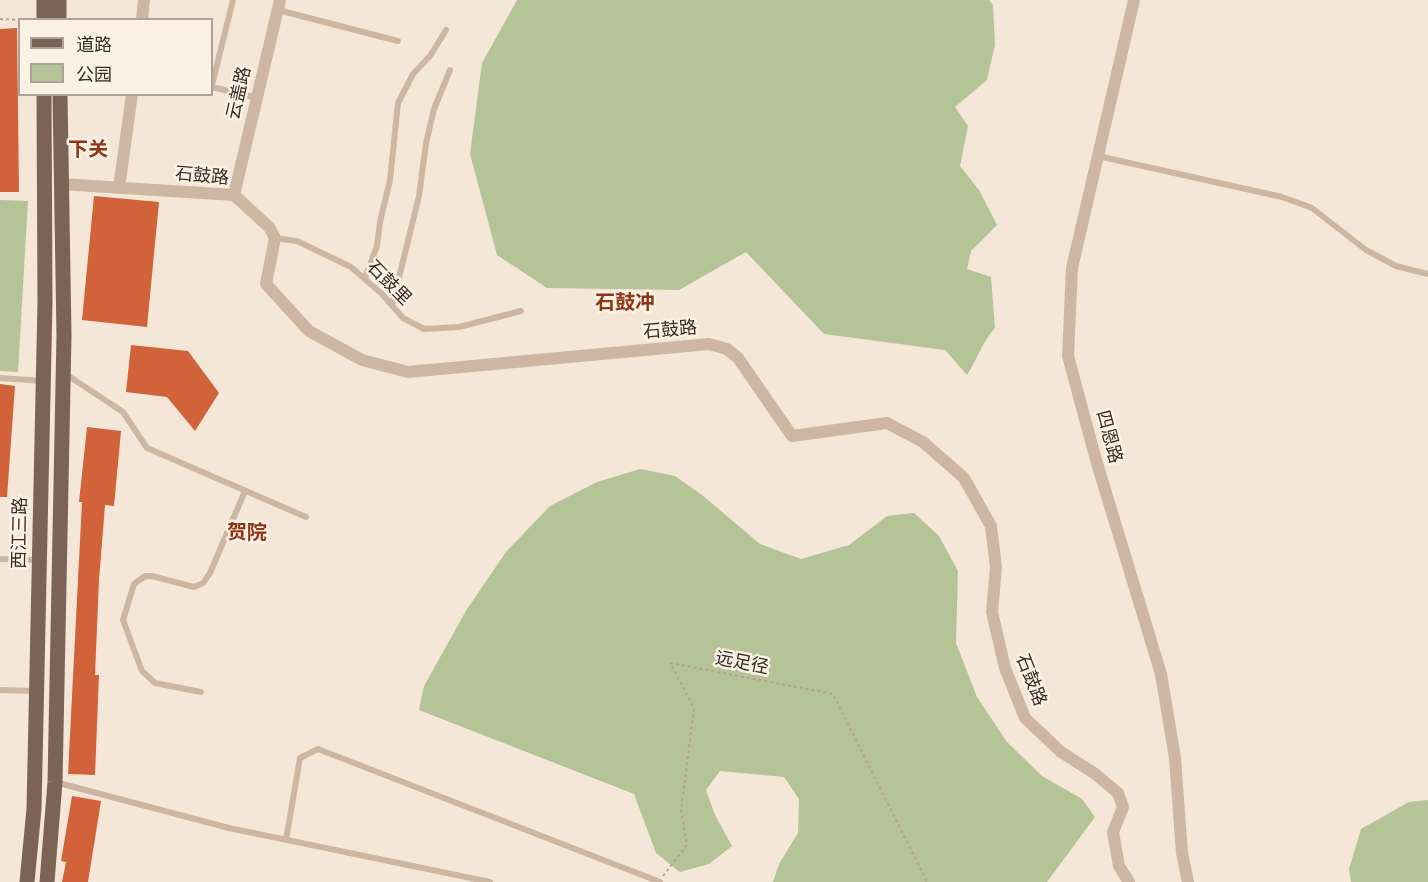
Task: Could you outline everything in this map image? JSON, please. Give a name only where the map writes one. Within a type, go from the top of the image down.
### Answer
[{"type":"main road","points":[[44,0],[44,18]]},
{"type":"main road","points":[[59,0],[59,18]]},
{"type":"main road","points":[[44,96],[53,184],[63,373],[55,782],[46,882]]},
{"type":"main road","points":[[53,184],[60,96]]},
{"type":"main road","name":"西江三路","points":[[27,882],[34,809],[44,381],[53,184]]},
{"type":"street","points":[[142,18],[144,0]]},
{"type":"street","name":"四恩路","points":[[1134,0],[1072,268],[1068,356],[1096,460],[1161,674],[1175,758],[1182,854],[1188,882]]},
{"type":"street","name":"云盖路","points":[[234,195],[278,5]]},
{"type":"street","points":[[119,188],[132,96]]},
{"type":"street","name":"石鼓路","points":[[53,184],[234,195],[269,227],[275,238],[266,284],[309,331],[362,360],[408,372],[709,344],[727,349],[738,358],[792,436],[887,423],[923,442],[964,478],[991,526],[996,567],[992,612],[1005,668],[1025,718],[1061,752],[1094,773],[1118,793],[1123,807],[1113,832],[1119,866],[1129,882]]},
{"type":"lane","points":[[213,82],[233,0]]},
{"type":"lane","points":[[278,5],[398,41]]},
{"type":"lane","points":[[365,278],[377,246],[390,180],[398,103],[413,74],[429,56],[446,30]]},
{"type":"lane","points":[[392,306],[419,196],[426,143],[434,109],[450,70]]},
{"type":"lane","points":[[213,86],[256,98]]},
{"type":"lane","points":[[1098,156],[1282,197],[1312,208],[1366,250],[1396,266],[1428,274]]},
{"type":"lane","name":"石鼓里","points":[[275,238],[297,240],[351,267],[365,278],[403,318],[424,329],[459,327],[521,311]]},
{"type":"lane","points":[[63,373],[123,412],[147,448],[306,517]]},
{"type":"lane","points":[[0,378],[44,381]]},
{"type":"lane","points":[[201,692],[149,680],[141,671],[123,620],[134,584],[145,576],[194,587],[203,583],[210,573],[245,491]]},
{"type":"lane","points":[[0,559],[39,560]]},
{"type":"lane","points":[[0,690],[36,691]]},
{"type":"lane","points":[[286,840],[300,758],[318,749],[659,881]]},
{"type":"lane","points":[[55,782],[229,828],[490,882]]},
{"type":"path","points":[[0,19],[18,20]]},
{"type":"path","name":"远足径","points":[[659,881],[687,845],[681,810],[694,708],[670,663],[833,694],[927,882]]},
{"type":"green space","points":[[517,0],[989,0],[993,5],[995,45],[987,80],[955,107],[968,126],[960,166],[979,190],[997,225],[971,251],[967,269],[991,277],[995,328],[967,375],[945,350],[824,334],[746,252],[679,290],[547,288],[497,255],[470,154],[482,63]]},
{"type":"green space","points":[[0,200],[28,201],[18,372],[0,371]]},
{"type":"green space","points":[[640,469],[675,476],[702,495],[760,544],[801,559],[849,545],[887,516],[914,513],[939,536],[958,571],[956,643],[977,697],[1007,742],[1042,776],[1082,799],[1095,817],[1047,882],[773,882],[779,864],[798,833],[799,799],[784,777],[720,771],[706,790],[715,815],[732,846],[709,864],[680,872],[656,853],[634,794],[419,710],[424,686],[467,609],[506,552],[550,506],[597,482]]},
{"type":"green space","points":[[1428,800],[1428,882],[1351,882],[1349,869],[1361,829],[1409,802]]},
{"type":"building","points":[[17,28],[19,192],[0,192],[0,29]]},
{"type":"building","points":[[94,196],[159,202],[147,327],[82,320]]},
{"type":"building","points":[[131,345],[188,351],[219,393],[195,431],[167,397],[126,392]]},
{"type":"building","points":[[0,384],[15,386],[7,497],[0,497]]},
{"type":"building","points":[[87,427],[121,431],[114,506],[105,505],[99,580],[95,675],[99,675],[95,775],[68,774],[82,502],[79,502]]},
{"type":"building","points":[[72,796],[101,801],[88,882],[62,882],[66,862],[61,861]]},
{"type":"district","name":"下关","points":[[88,150]]},
{"type":"district","name":"石鼓冲","points":[[625,303]]},
{"type":"district","name":"贺院","points":[[247,533]]}]
